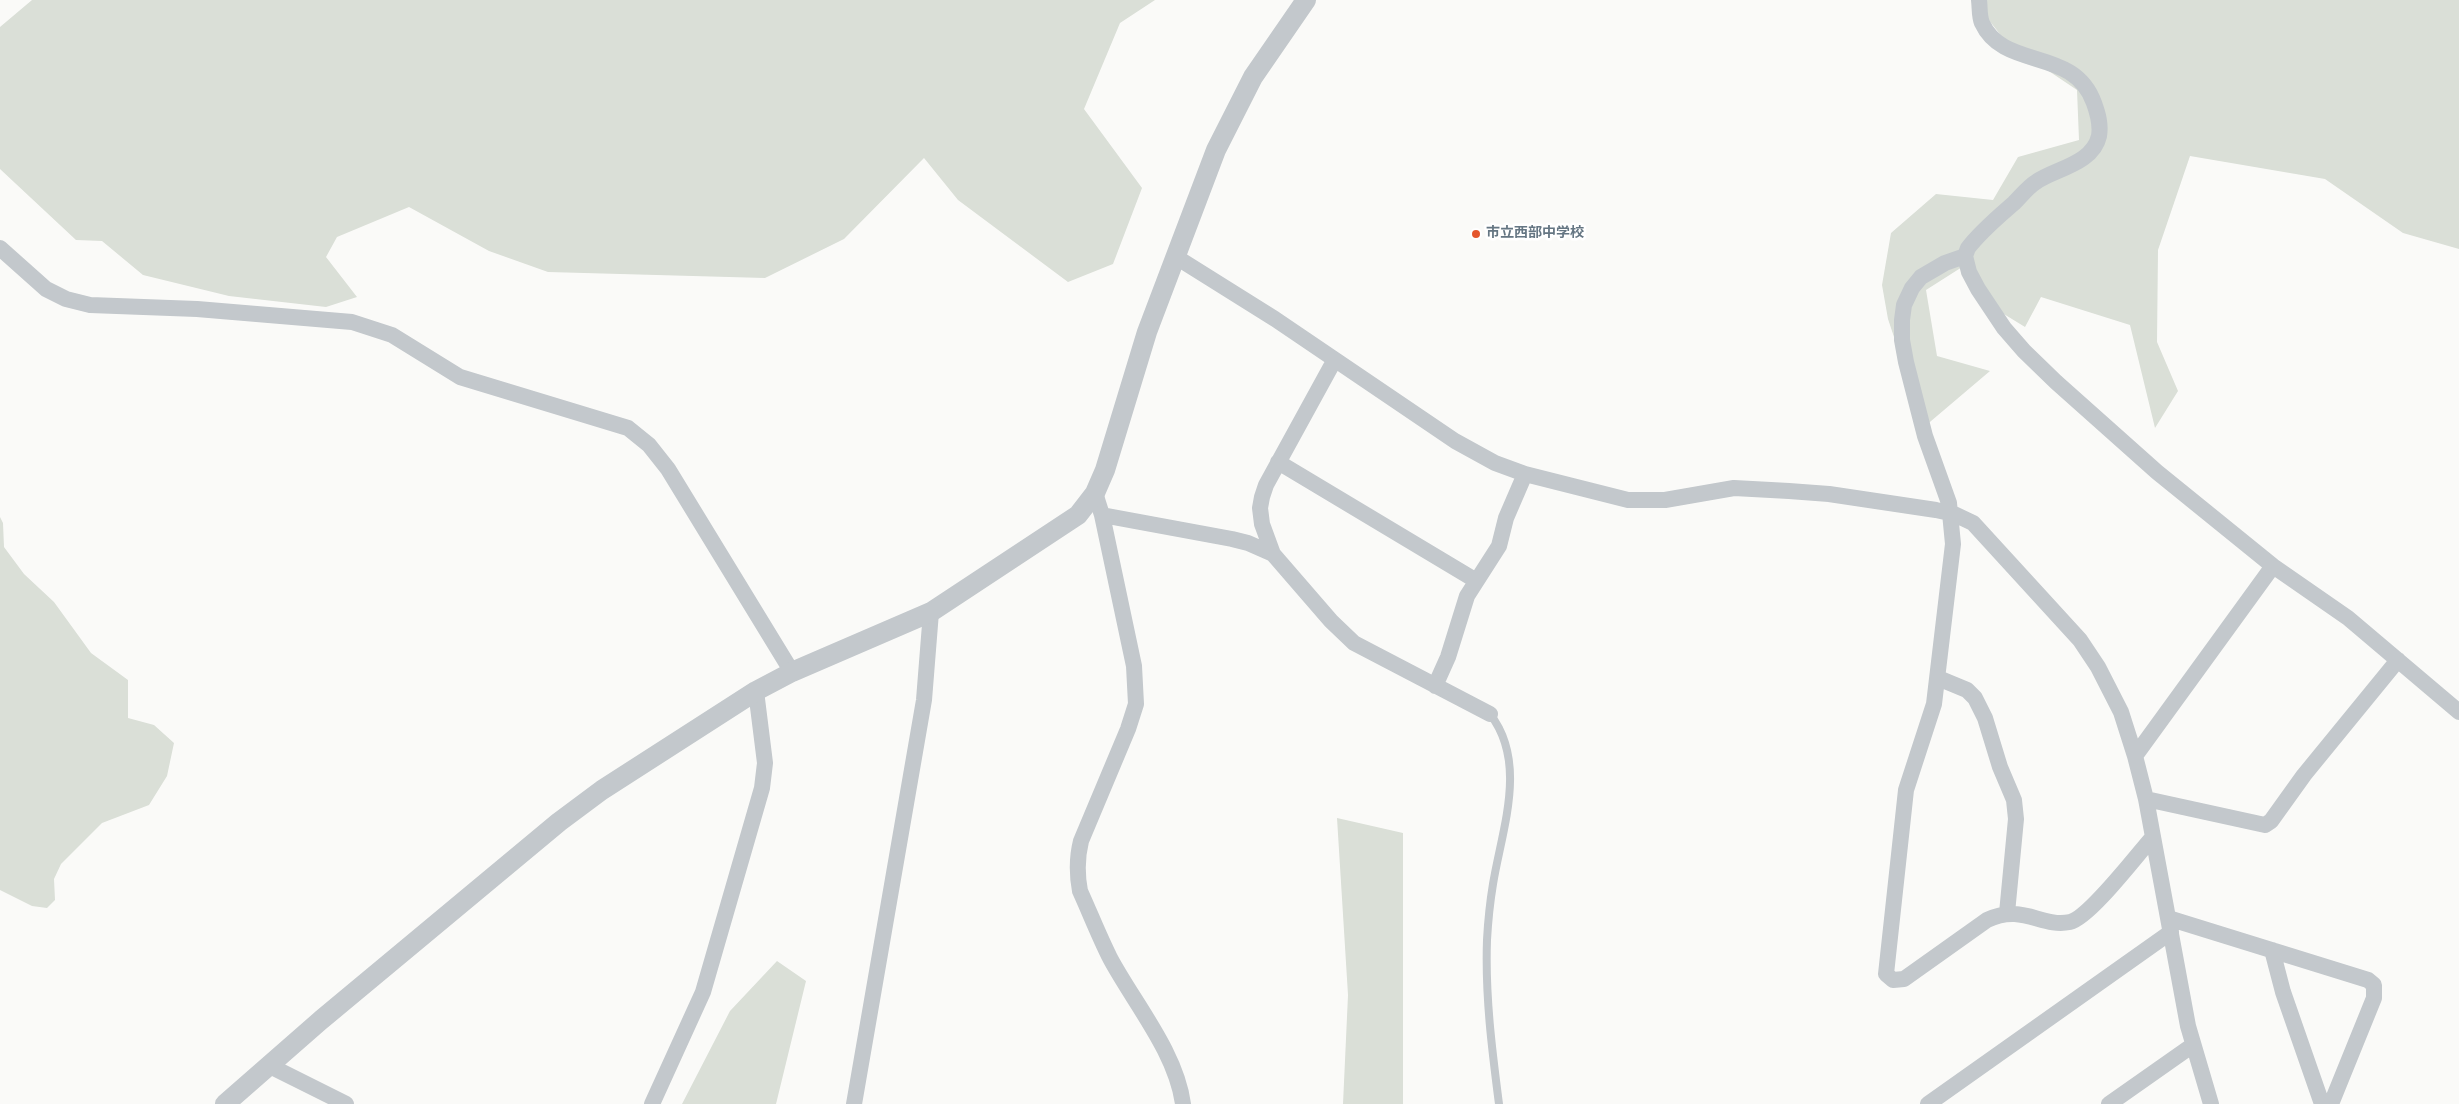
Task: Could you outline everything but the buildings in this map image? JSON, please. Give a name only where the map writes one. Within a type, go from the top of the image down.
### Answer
[{"type":"street","points":[[225,1104],[268,1065],[559,822],[630,772],[756,691],[792,672],[931,612],[1052,534],[1078,515],[1095,493],[1105,470],[1147,332],[1205,178],[1240,101],[1267,54],[1306,0]]},
{"type":"street","points":[[1979,0],[1981,21],[1992,38],[2012,52],[2038,59],[2075,73],[2092,97],[2100,119],[2099,138],[2085,156],[2061,172],[2036,181],[1975,239],[1965,256],[1968,272],[2004,328],[2024,351],[2156,472],[2273,566],[2328,604],[2459,712]]},
{"type":"street","points":[[0,248],[46,289],[66,299],[90,305],[197,309],[352,322],[392,335],[460,377],[628,428],[649,445],[668,469],[792,672]]},
{"type":"street","points":[[1965,256],[1944,263],[1921,277],[1908,296],[1902,320],[1902,340],[1925,436],[1951,513],[1953,544],[1938,678],[1931,719],[1907,784],[1886,974],[1894,980],[1904,979],[1988,920],[2007,913],[2060,922],[2071,922],[2090,909],[2152,838]]},
{"type":"street","points":[[1176,257],[1276,319],[1334,361],[1455,441],[1495,463],[1525,474],[1628,500],[1665,500],[1709,491],[1743,489],[1829,494],[1951,513],[1973,523],[2080,640],[2098,667],[2121,712],[2146,799],[2193,1045],[2211,1104]]},
{"type":"street","points":[[1334,361],[1266,485],[1260,508],[1262,524],[1273,554],[1348,639],[1490,714]]},
{"type":"street","points":[[1278,462],[1475,580]]},
{"type":"street","points":[[1435,686],[1448,657],[1458,618],[1475,580],[1499,546],[1506,518],[1525,474]]},
{"type":"street","points":[[1095,493],[1102,515],[1134,666],[1136,704],[1128,730],[1081,841],[1078,853],[1078,881],[1080,891],[1110,957],[1152,1028],[1180,1085],[1183,1104]]},
{"type":"street","points":[[1102,515],[1232,538],[1273,554]]},
{"type":"street","points":[[2135,756],[2273,566]]},
{"type":"street","points":[[854,1104],[924,700],[931,612]]},
{"type":"street","points":[[2146,799],[2265,825],[2271,821],[2344,723],[2398,660]]},
{"type":"street","points":[[1938,678],[1967,690],[1975,698],[1985,718],[2000,767],[2014,800],[2016,819],[2007,913]]},
{"type":"street","points":[[652,1104],[703,992],[762,788],[765,764],[756,691]]},
{"type":"street","points":[[2170,925],[2272,950],[2368,980],[2374,985],[2374,998],[2331,1104]]},
{"type":"street","points":[[1928,1104],[2170,925]]},
{"type":"street","points":[[2272,950],[2283,992],[2322,1104]]},
{"type":"street","points":[[2109,1104],[2193,1045]]},
{"type":"street","points":[[268,1065],[346,1104]]},
{"type":"lane","points":[[1490,714],[1500,726],[1505,740],[1510,767],[1509,801],[1493,883],[1487,941],[1490,1025],[1498,1104]]},
{"type":"shaded area","points":[[32,0],[1155,0],[1120,23],[1084,109],[1142,188],[1113,264],[1068,282],[958,200],[924,158],[844,239],[765,278],[548,272],[489,251],[409,207],[337,237],[326,257],[357,297],[326,307],[229,296],[143,275],[102,241],[76,240],[0,169],[0,27]]},
{"type":"shaded area","points":[[1973,0],[2459,0],[2459,249],[2403,233],[2325,179],[2190,156],[2158,250],[2157,342],[2178,391],[2155,428],[2130,325],[2041,297],[2025,327],[1994,308],[1970,262],[1926,290],[1937,356],[1990,371],[1924,427],[1888,319],[1882,285],[1891,233],[1936,194],[1993,200],[2018,157],[2079,140],[2077,90],[2007,43]]},
{"type":"shaded area","points":[[0,517],[3,523],[4,547],[24,574],[54,602],[91,653],[128,680],[128,718],[154,725],[174,743],[167,776],[149,805],[102,823],[61,864],[54,879],[55,900],[47,908],[32,906],[0,890]]},
{"type":"shaded area","points":[[1337,818],[1403,833],[1403,1104],[1343,1104],[1348,995]]},
{"type":"shaded area","points":[[777,961],[806,981],[776,1104],[682,1104],[730,1011]]},
{"type":"place","name":"市立西部中学校","points":[[1476,234]]}]
